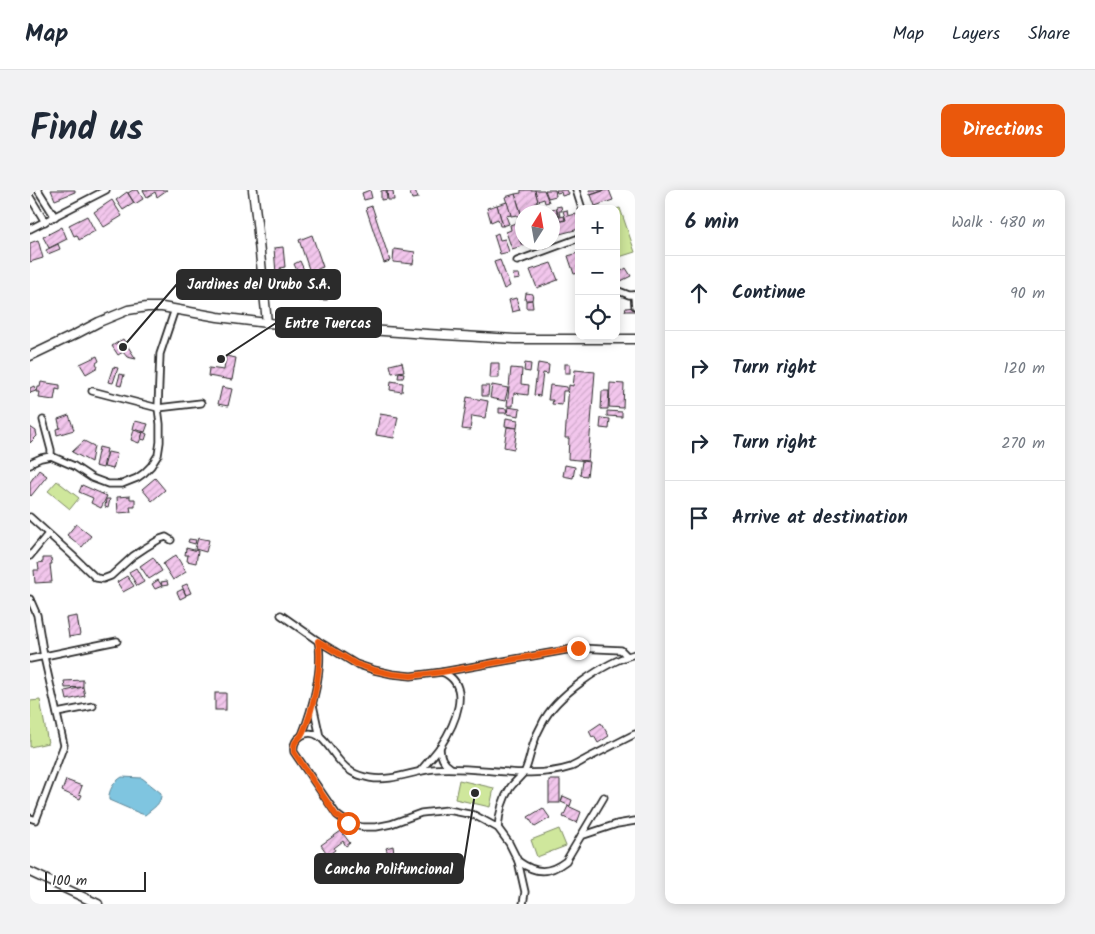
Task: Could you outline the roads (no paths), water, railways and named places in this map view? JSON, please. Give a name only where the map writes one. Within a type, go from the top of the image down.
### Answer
[{"type":"main road","points":[[253,190],[267,323]]},
{"type":"main road","points":[[30,356],[99,322],[128,310],[147,307],[162,307],[267,323],[427,334],[515,338],[635,339]]},
{"type":"main road","points":[[30,872],[98,904]]},
{"type":"street","points":[[38,190],[55,217]]},
{"type":"street","points":[[30,228],[106,190]]},
{"type":"street","points":[[576,190],[581,205]]},
{"type":"street","points":[[30,197],[45,222]]},
{"type":"street","points":[[517,261],[575,239]]},
{"type":"street","points":[[620,292],[634,295],[635,306]]},
{"type":"street","points":[[31,463],[51,456],[74,466],[92,478],[108,484],[122,484],[137,478],[151,466],[158,455],[160,442],[158,408],[160,354],[175,309]]},
{"type":"street","points":[[92,391],[158,408],[201,403]]},
{"type":"street","points":[[43,420],[51,456]]},
{"type":"street","points":[[30,517],[96,578],[103,579],[111,576],[133,556],[160,539],[166,538],[171,540]]},
{"type":"street","points":[[30,556],[48,534]]},
{"type":"street","points":[[30,599],[37,615],[44,657],[64,745],[36,820],[30,818]]},
{"type":"street","points":[[281,615],[318,641],[356,664],[392,674],[411,676],[442,672],[578,648],[621,650],[627,656]]},
{"type":"street","points":[[30,659],[117,641]]},
{"type":"street","points":[[318,641],[320,661],[311,711],[302,735],[295,742],[294,752],[336,815],[348,823],[362,827],[376,827],[391,824],[421,813],[448,810],[474,815],[498,828],[510,843],[518,861],[525,892],[523,904]]},
{"type":"street","points":[[498,828],[499,814],[504,800],[510,788],[524,773],[542,722],[555,704],[574,687],[605,667],[635,654]]},
{"type":"street","points":[[420,771],[440,746],[450,730],[458,711],[458,686],[454,679],[442,672]]},
{"type":"street","points":[[312,703],[320,737]]},
{"type":"street","points":[[57,713],[93,706]]},
{"type":"street","points":[[302,735],[312,734],[320,737],[326,742],[338,760],[353,773],[372,778],[393,778],[420,771],[451,768],[524,773],[553,771],[571,766],[635,734]]},
{"type":"street","points":[[440,746],[442,759],[451,768]]},
{"type":"street","points":[[518,861],[527,868],[537,870],[557,867],[566,861],[604,797]]},
{"type":"street","points":[[581,836],[617,824],[635,821]]},
{"type":"water","points":[[122,777],[142,778],[161,793],[160,800],[154,808],[145,815],[109,800],[109,793],[112,787]]},
{"type":"place","name":"Jardines del Urubo S.A.","points":[[123,347]]},
{"type":"place","name":"Entre Tuercas","points":[[221,359]]},
{"type":"place","name":"Cancha Polifuncional","points":[[475,793]]}]
